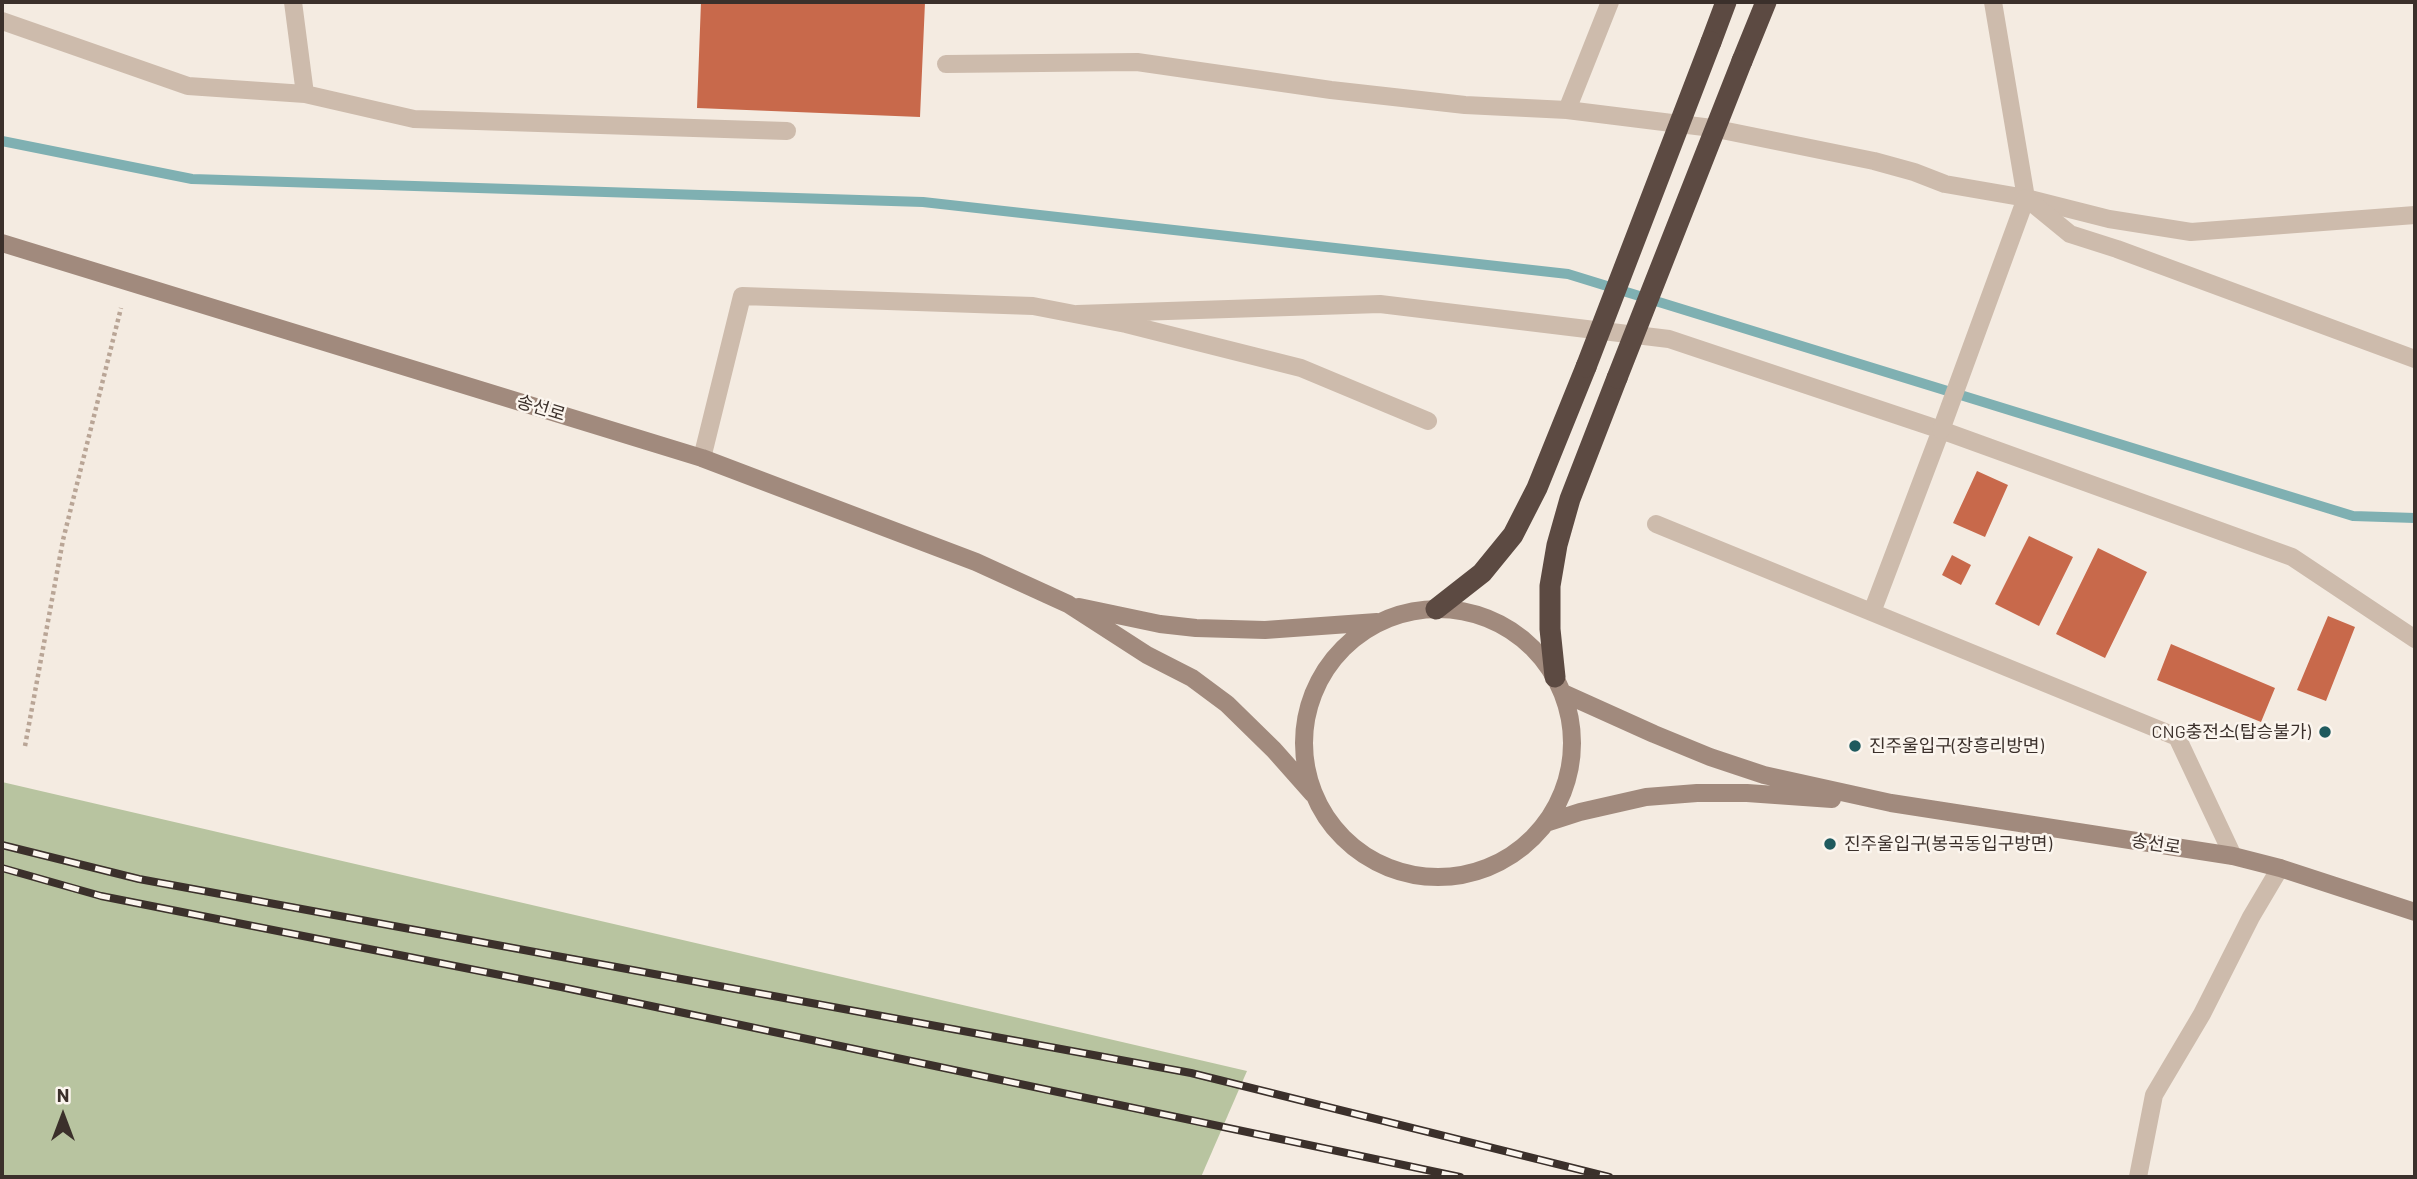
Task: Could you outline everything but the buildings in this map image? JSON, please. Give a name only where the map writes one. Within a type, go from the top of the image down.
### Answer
[{"type":"highway","points":[[1436,609],[1482,573],[1513,535],[1537,488],[1726,2]]},
{"type":"highway","points":[[1559,685],[1550,629],[1550,586],[1557,545],[1570,499],[1766,2]]},
{"type":"street","points":[[293,2],[305,94]]},
{"type":"street","points":[[1567,110],[1610,2]]},
{"type":"street","points":[[1872,612],[2026,198],[1993,2]]},
{"type":"street","points":[[2,21],[188,86],[305,94],[414,119],[787,131]]},
{"type":"street","points":[[946,64],[1136,62],[1344,92],[1465,105],[1567,110],[1712,128],[1874,161],[1945,184],[2026,198],[2109,219],[2191,232],[2415,215]]},
{"type":"street","points":[[2026,198],[2070,234],[2415,359]]},
{"type":"street","name":"송선로","points":[[2,243],[702,458],[976,562],[1069,604]]},
{"type":"street","points":[[702,458],[742,296],[1033,306],[1077,314],[1301,368],[1428,421]]},
{"type":"street","points":[[1077,314],[1380,304],[1669,339],[1941,430],[2292,557],[2415,639]]},
{"type":"street","points":[[1656,524],[2177,737],[2233,856]]},
{"type":"street","points":[[1069,604],[1160,624],[1265,630],[1380,622],[1415,611],[1436,609],[1472,613],[1505,626],[1533,648],[1559,685],[1572,727],[1571,763],[1561,797],[1546,822],[1530,841],[1485,869],[1450,877],[1414,875],[1383,865],[1358,850],[1328,819],[1313,794],[1274,750],[1227,704],[1192,678],[1147,655],[1069,604]]},
{"type":"street","points":[[1313,794],[1305,766],[1303,737],[1312,695],[1325,669],[1344,647],[1380,622]]},
{"type":"street","points":[[1559,685],[1710,757],[1764,775],[1891,803]]},
{"type":"street","points":[[1546,822],[1646,797],[1697,793],[1747,793],[1891,803]]},
{"type":"street","name":"송선로","points":[[1891,803],[2233,856],[2280,868],[2415,912]]},
{"type":"street","points":[[2138,1177],[2154,1095],[2202,1014],[2251,917],[2280,868]]},
{"type":"path","points":[[24,746],[63,540],[128,280]]},
{"type":"green space","points":[[2,782],[1247,1071],[1201,1177],[2,1177]]},
{"type":"waterway","points":[[2,141],[192,179],[923,202],[1568,274],[2353,516],[2415,518]]},
{"type":"railway","points":[[2,845],[139,879],[1191,1073],[1609,1177]]},
{"type":"railway","points":[[2,868],[101,896],[561,987],[1460,1177]]},
{"type":"place","name":"CNG충전소(탑승불가)","points":[[2325,732]]},
{"type":"place","name":"진주울입구(장흥리방면)","points":[[1855,746]]},
{"type":"place","name":"진주울입구(봉곡동입구방면)","points":[[1830,844]]}]
